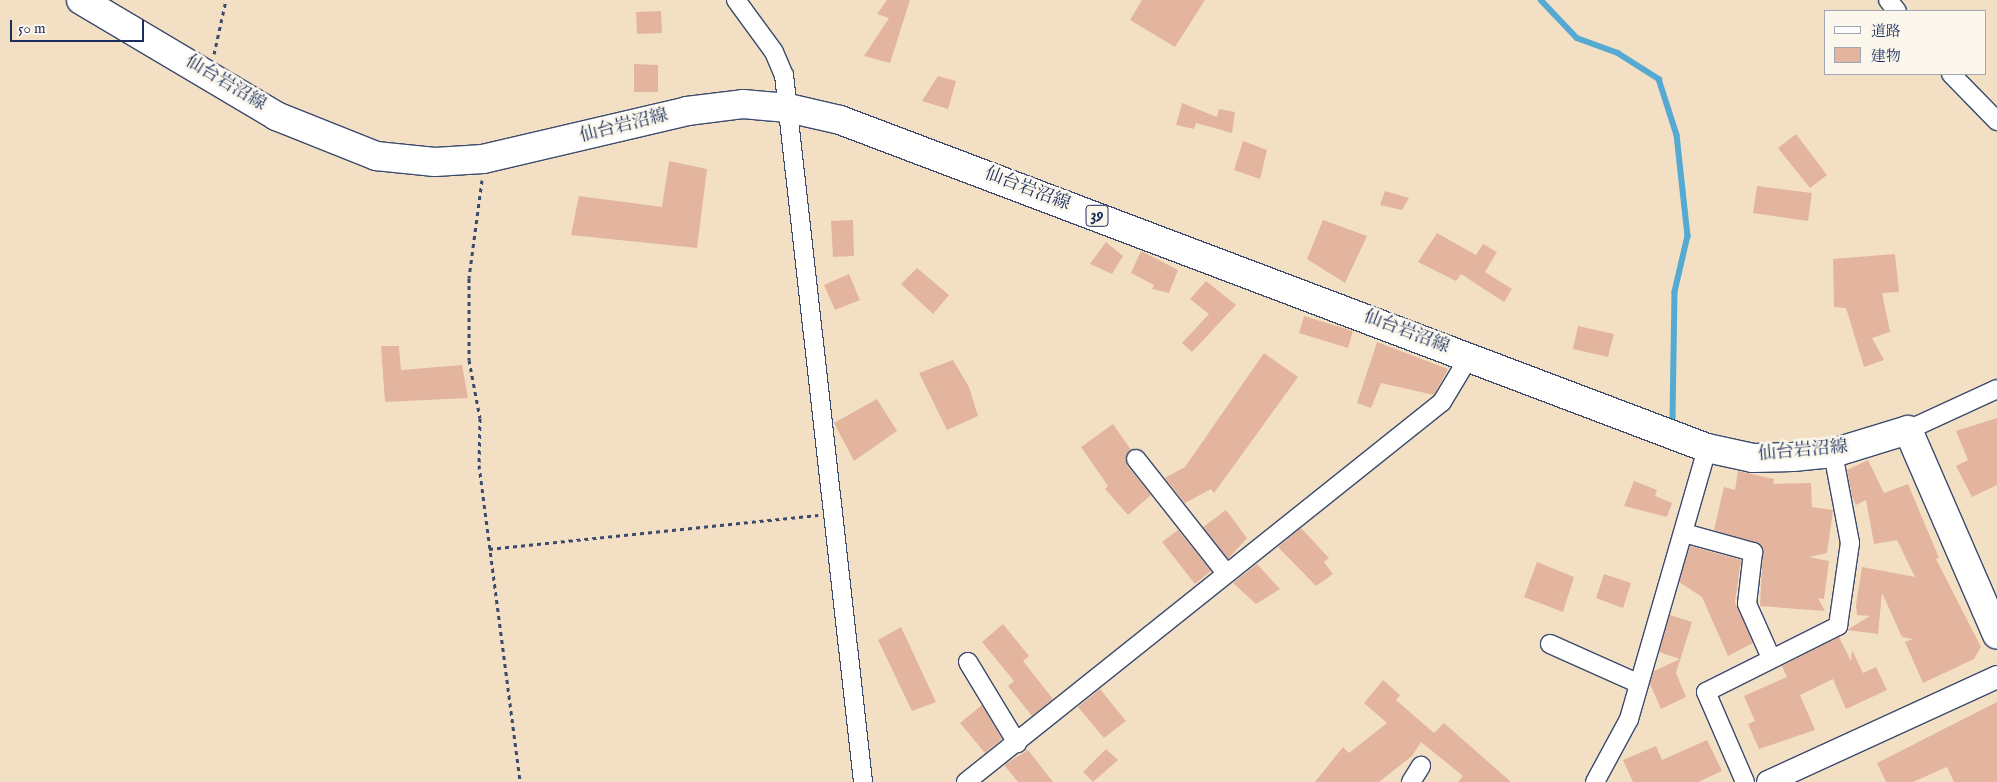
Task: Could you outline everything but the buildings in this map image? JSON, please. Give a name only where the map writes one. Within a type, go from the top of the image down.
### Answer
[{"type":"main road","name":"仙台岩沼線","points":[[81,0],[205,72],[276,116],[376,156],[435,162],[483,159],[687,111],[743,104],[788,108],[840,120],[1469,356],[1707,448],[1753,458],[1833,453],[1908,430]]},
{"type":"main road","points":[[1908,430],[1997,635]]},
{"type":"street","points":[[736,0],[774,52],[784,74],[863,782]]},
{"type":"street","points":[[1888,0],[1896,10]]},
{"type":"street","points":[[1951,75],[1997,121]]},
{"type":"street","points":[[966,782],[1442,402],[1469,356]]},
{"type":"street","points":[[1908,430],[1997,390]]},
{"type":"street","points":[[1595,782],[1622,735],[1684,532],[1707,448]]},
{"type":"street","points":[[1744,782],[1706,692],[1838,626],[1850,543],[1833,453]]},
{"type":"street","points":[[1136,459],[1226,573]]},
{"type":"street","points":[[1684,532],[1753,552],[1747,604],[1771,658]]},
{"type":"street","points":[[1550,644],[1637,683]]},
{"type":"street","points":[[968,662],[1017,743]]},
{"type":"street","points":[[1768,782],[1997,677]]},
{"type":"street","points":[[1411,782],[1421,766]]},
{"type":"path","points":[[205,72],[216,50],[226,0]]},
{"type":"path","points":[[483,159],[469,278],[469,360],[480,418],[479,465],[520,782]]},
{"type":"path","points":[[489,550],[833,514]]},
{"type":"waterway","points":[[1541,0],[1577,38],[1618,53],[1659,79],[1677,135],[1688,236],[1675,292],[1673,418]]}]
